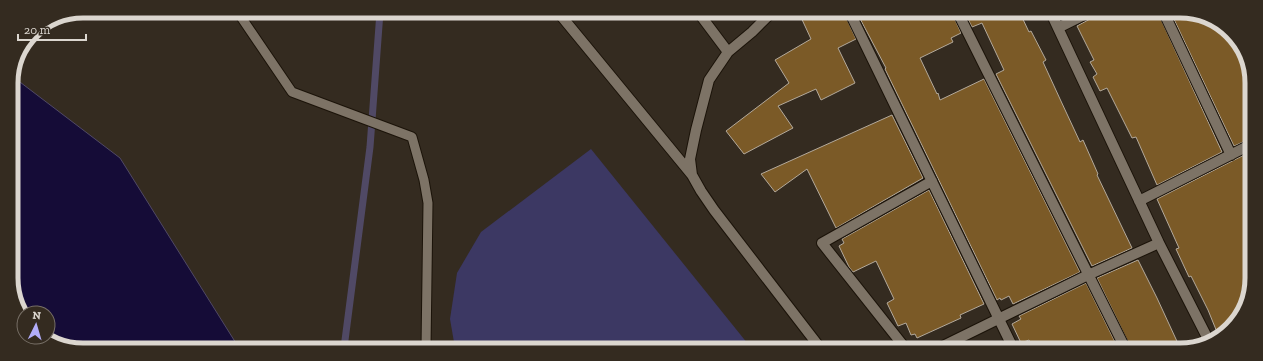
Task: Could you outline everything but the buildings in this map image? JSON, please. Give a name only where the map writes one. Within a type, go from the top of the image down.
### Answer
[{"type":"street","points":[[563,18],[692,175],[701,192],[714,210],[816,343]]},
{"type":"street","points":[[702,18],[728,52]]},
{"type":"street","points":[[692,175],[690,159],[709,80],[728,52],[766,18]]},
{"type":"street","points":[[852,18],[1011,343]]},
{"type":"street","points":[[960,18],[1122,343]]},
{"type":"street","points":[[1053,18],[1159,243],[1207,337]]},
{"type":"street","points":[[1058,28],[1078,18]]},
{"type":"street","points":[[1166,18],[1230,155]]},
{"type":"street","points":[[1139,201],[1245,148]]},
{"type":"street","points":[[901,343],[822,243],[932,181]]},
{"type":"street","points":[[949,343],[1088,275],[1159,243]]},
{"type":"lane","points":[[242,18],[292,92],[412,137],[424,180],[428,203],[426,343]]},
{"type":"shaded area","points":[[18,81],[120,158],[236,343],[83,343],[66,341],[56,337],[56,305],[24,305],[19,291]]},
{"type":"shaded area","points":[[591,149],[747,343],[454,343],[450,319],[457,273],[481,232]]},
{"type":"waterway","points":[[345,343],[370,147],[380,18]]}]
